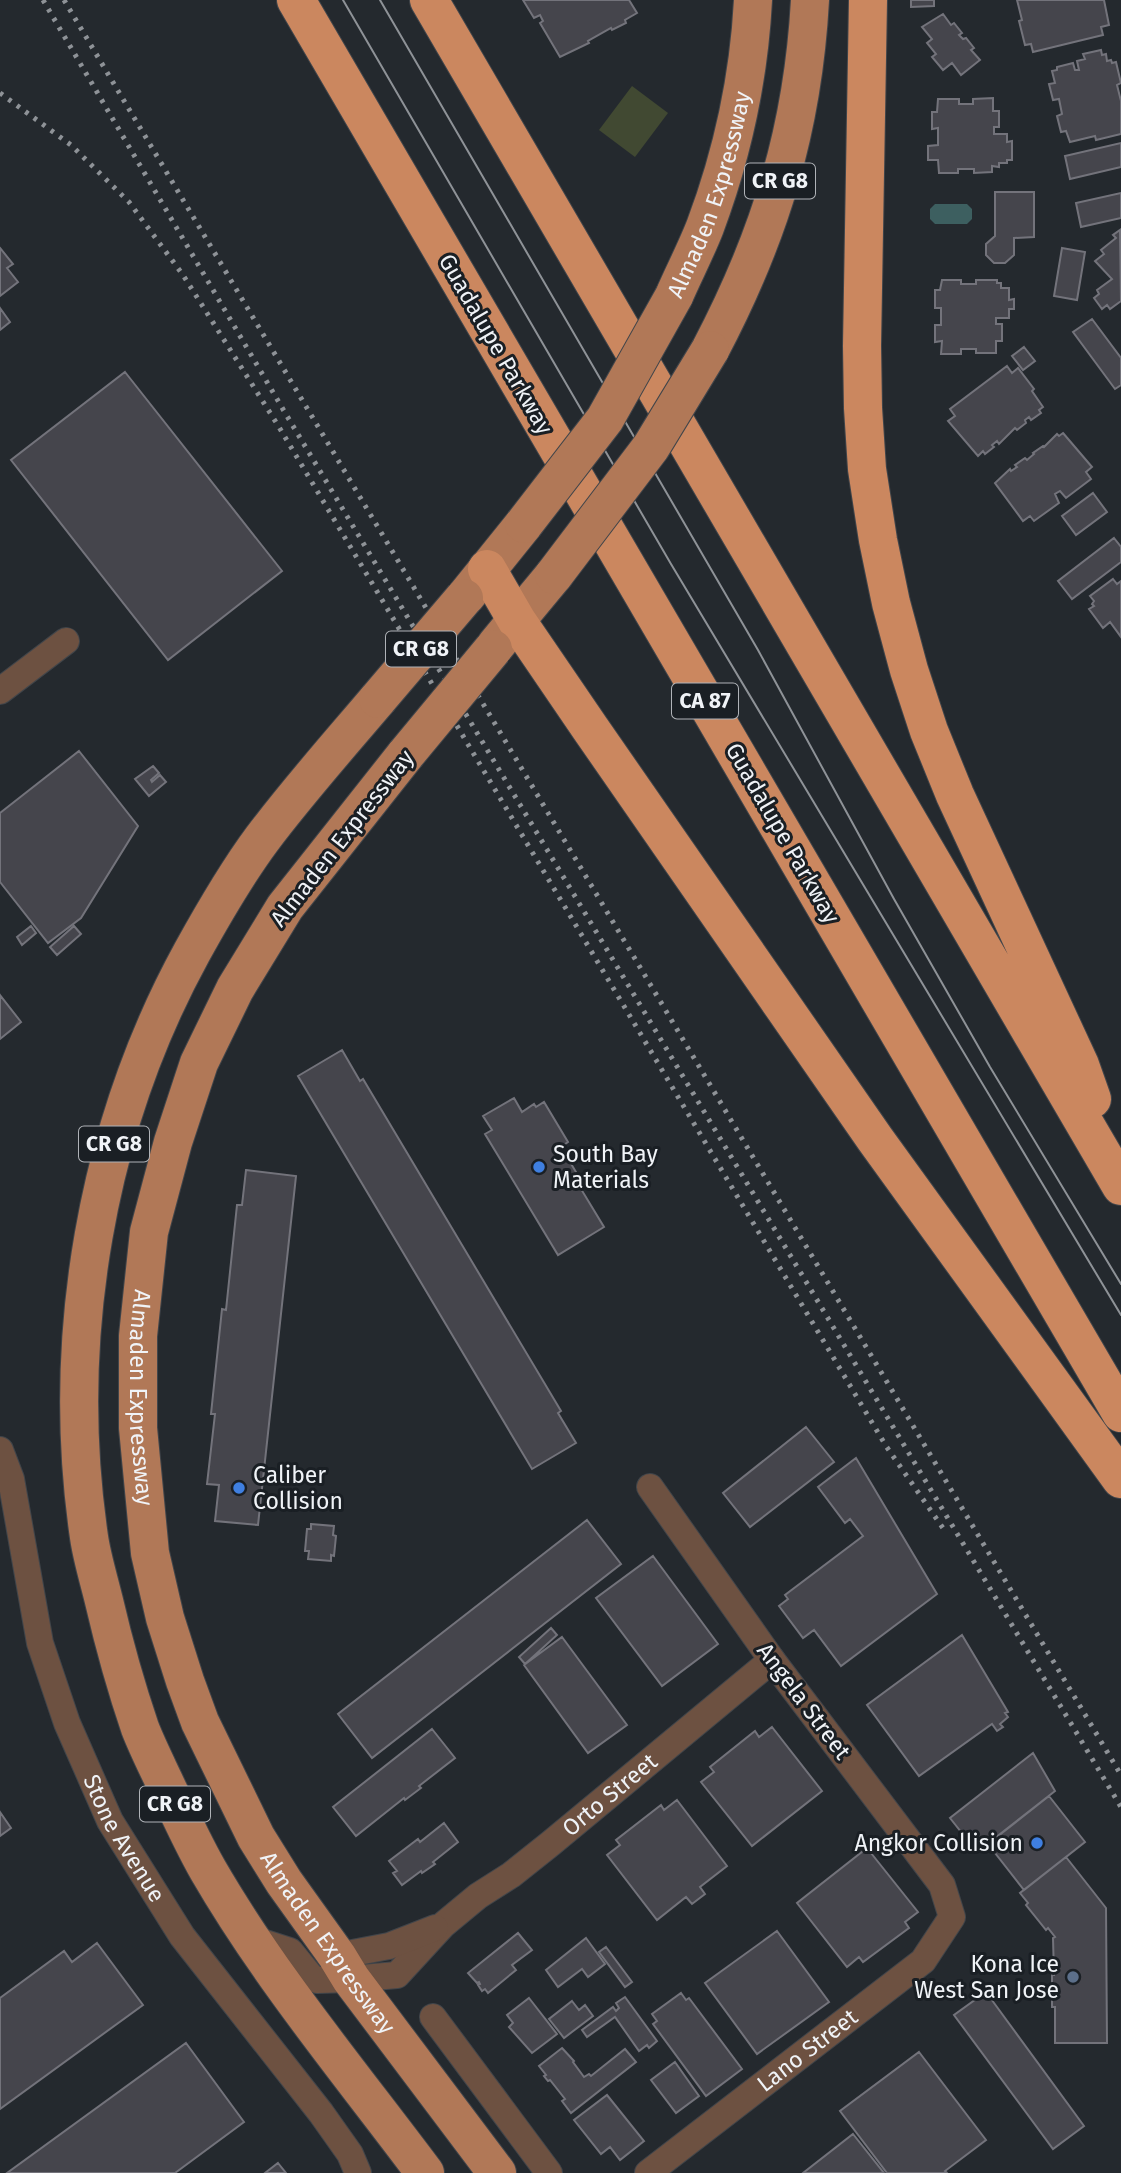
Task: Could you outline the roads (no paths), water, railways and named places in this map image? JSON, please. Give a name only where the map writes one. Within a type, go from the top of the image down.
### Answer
[{"type":"highway","name":"Guadalupe Parkway","points":[[296,0],[1118,1407]]},
{"type":"highway","points":[[429,0],[1121,1186]]},
{"type":"highway","points":[[868,0],[863,408],[867,470],[878,540],[905,657],[929,731],[1080,1065],[1095,1105],[1094,1139]]},
{"type":"highway","points":[[476,583],[517,621],[867,1127],[1113,1467]]},
{"type":"main road","name":"Almaden Expressway","points":[[425,2173],[311,2021],[208,1870],[141,1732],[110,1628],[89,1540],[80,1428],[85,1292],[97,1217],[129,1093],[158,1018],[192,951],[260,841],[476,583],[604,419],[674,296],[704,229],[723,176],[737,118],[753,0]]},
{"type":"main road","name":"Almaden Expressway","points":[[498,2173],[344,1968],[284,1882],[256,1837],[200,1722],[165,1618],[150,1553],[138,1428],[138,1336],[149,1232],[173,1142],[199,1063],[235,989],[285,907],[406,754],[554,575],[651,447],[710,350],[741,288],[773,208],[794,131],[808,46],[810,0]]},
{"type":"street","points":[[0,691],[65,642]]},
{"type":"street","name":"Stone Avenue","points":[[0,1450],[11,1479],[40,1643],[67,1723],[110,1822],[182,1936],[321,2113],[350,2154],[358,2173]]},
{"type":"street","name":"Angela Street","points":[[650,1487],[772,1660],[942,1885],[953,1917]]},
{"type":"street","name":"Orto Street","points":[[253,1939],[290,1951],[317,1980],[389,1946],[443,1925],[550,1844],[772,1660]]},
{"type":"street","name":"Lano Street","points":[[648,2173],[923,1961],[953,1917]]},
{"type":"street","points":[[433,2017],[549,2173]]},
{"type":"tram line","points":[[343,0],[671,564],[1121,1315]]},
{"type":"tram line","points":[[380,0],[758,650],[894,899],[990,1067],[1121,1284]]},
{"type":"railway","points":[[43,0],[284,411],[1121,1807]]},
{"type":"railway","points":[[64,0],[1121,1775]]},
{"type":"railway","points":[[0,93],[71,145],[129,202],[183,275],[279,427],[886,1446],[945,1531]]},
{"type":"place","name":"South Bay Materials","points":[[539,1167]]},
{"type":"place","name":"Caliber Collision","points":[[239,1488]]},
{"type":"place","name":"Angkor Collision","points":[[1037,1843]]},
{"type":"place","name":"Kona Ice West San Jose","points":[[1073,1977]]}]
